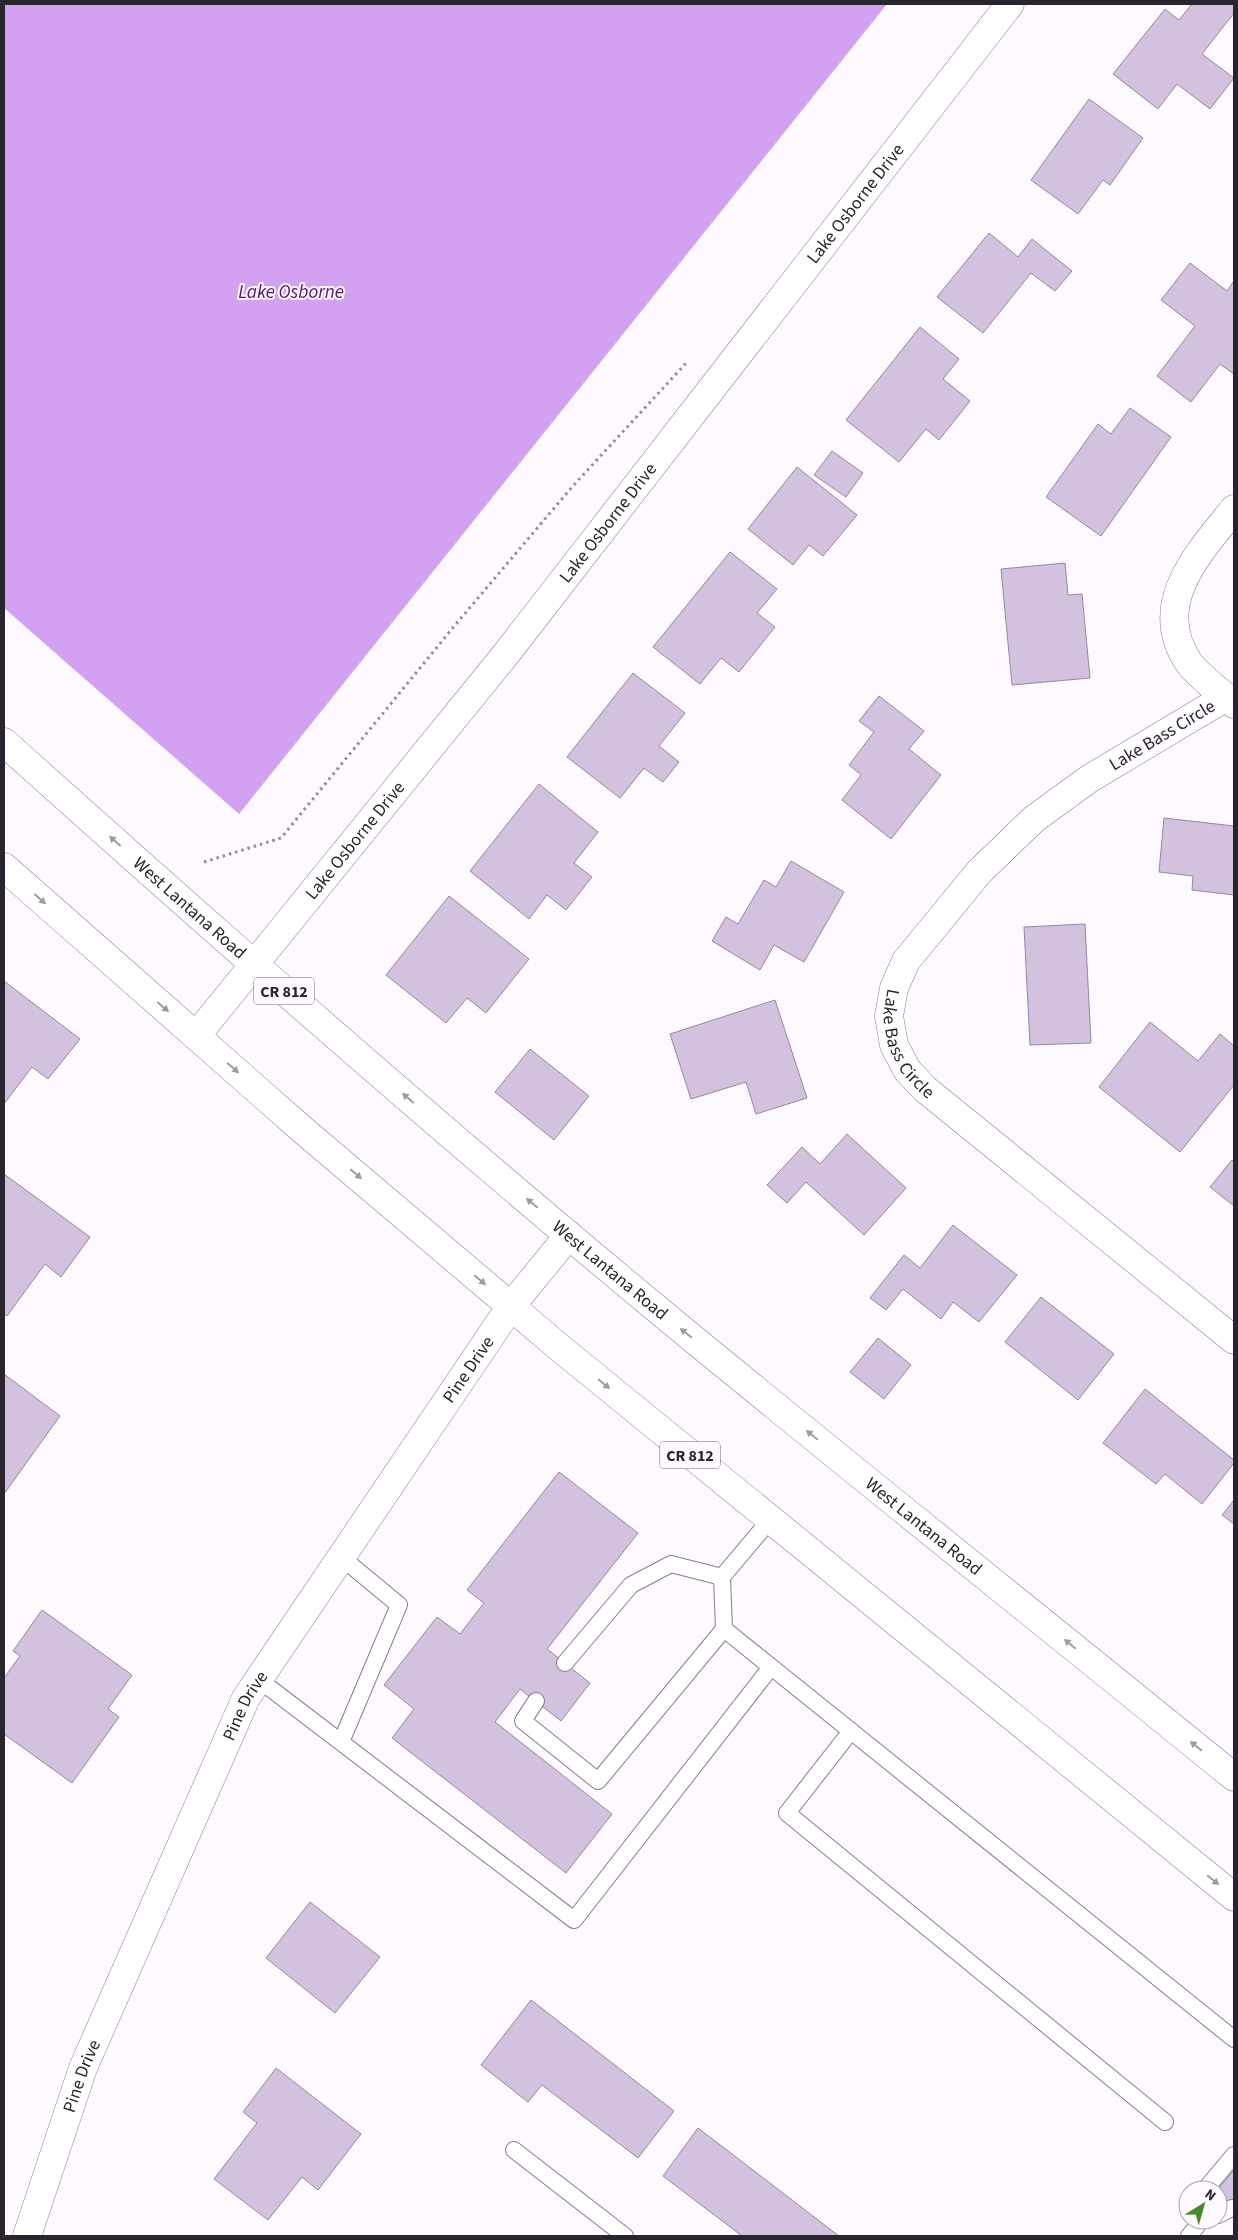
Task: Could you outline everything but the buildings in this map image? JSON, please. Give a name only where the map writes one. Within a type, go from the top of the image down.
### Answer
[{"type":"street","name":"Lake Osborne Drive","points":[[196,1036],[512,646],[1010,4]]},
{"type":"street","points":[[1230,700],[1190,664],[1178,639],[1174,611],[1180,584],[1194,560],[1234,509]]},
{"type":"street","name":"Lake Bass Circle","points":[[1230,700],[1089,779],[1034,819],[979,872],[906,962],[894,988],[889,1016],[894,1045],[907,1070],[925,1089],[1234,1340]]},
{"type":"street","name":"West Lantana Road","points":[[4,742],[254,964],[569,1235],[692,1338],[1234,1777]]},
{"type":"street","name":"CR 812","points":[[4,867],[304,1131],[511,1306],[770,1520],[1234,1897]]},
{"type":"street","name":"Pine Drive","points":[[27,2236],[83,2068],[246,1698],[511,1306],[569,1235]]},
{"type":"lane","points":[[536,1701],[523,1720],[598,1781],[724,1629],[722,1576],[770,1520]]},
{"type":"lane","points":[[341,1557],[399,1605],[341,1742]]},
{"type":"lane","points":[[565,1663],[631,1585],[671,1564],[722,1576]]},
{"type":"lane","points":[[724,1629],[1234,2039]]},
{"type":"lane","points":[[258,1679],[574,1920],[771,1666]]},
{"type":"lane","points":[[851,1731],[786,1812],[1165,2122]]},
{"type":"lane","points":[[514,2150],[625,2236]]},
{"type":"lane","points":[[1215,2180],[1234,2155]]},
{"type":"path","points":[[204,862],[281,838],[572,487],[692,356]]},
{"type":"water","name":"Lake Osborne","points":[[4,4],[887,4],[239,814],[4,608]]}]
